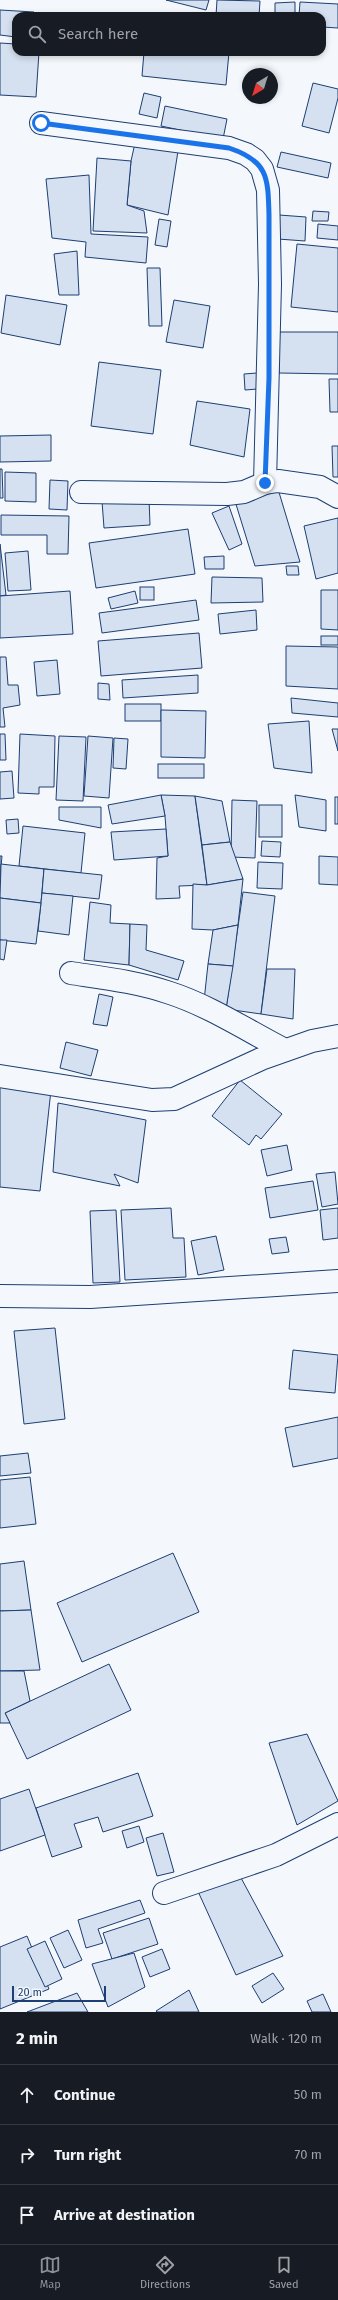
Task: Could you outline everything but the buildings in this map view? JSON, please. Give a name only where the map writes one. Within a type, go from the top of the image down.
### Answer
[{"type":"street","points":[[41,123],[229,148],[246,154],[262,170],[268,190],[270,269],[265,483]]},
{"type":"street","points":[[81,492],[227,494],[244,492],[265,483],[278,481],[320,487],[338,497]]},
{"type":"street","points":[[71,973],[131,982],[169,992],[189,1000],[286,1050]]},
{"type":"street","points":[[0,1076],[152,1100],[174,1099],[261,1058],[312,1040],[338,1036]]},
{"type":"street","points":[[0,1296],[90,1297],[338,1281]]},
{"type":"street","points":[[164,1893],[276,1855],[338,1824]]},
{"type":"route","points":[[41,123],[229,148],[246,154],[255,160],[262,170],[268,190],[270,284],[269,378],[265,483]]}]
